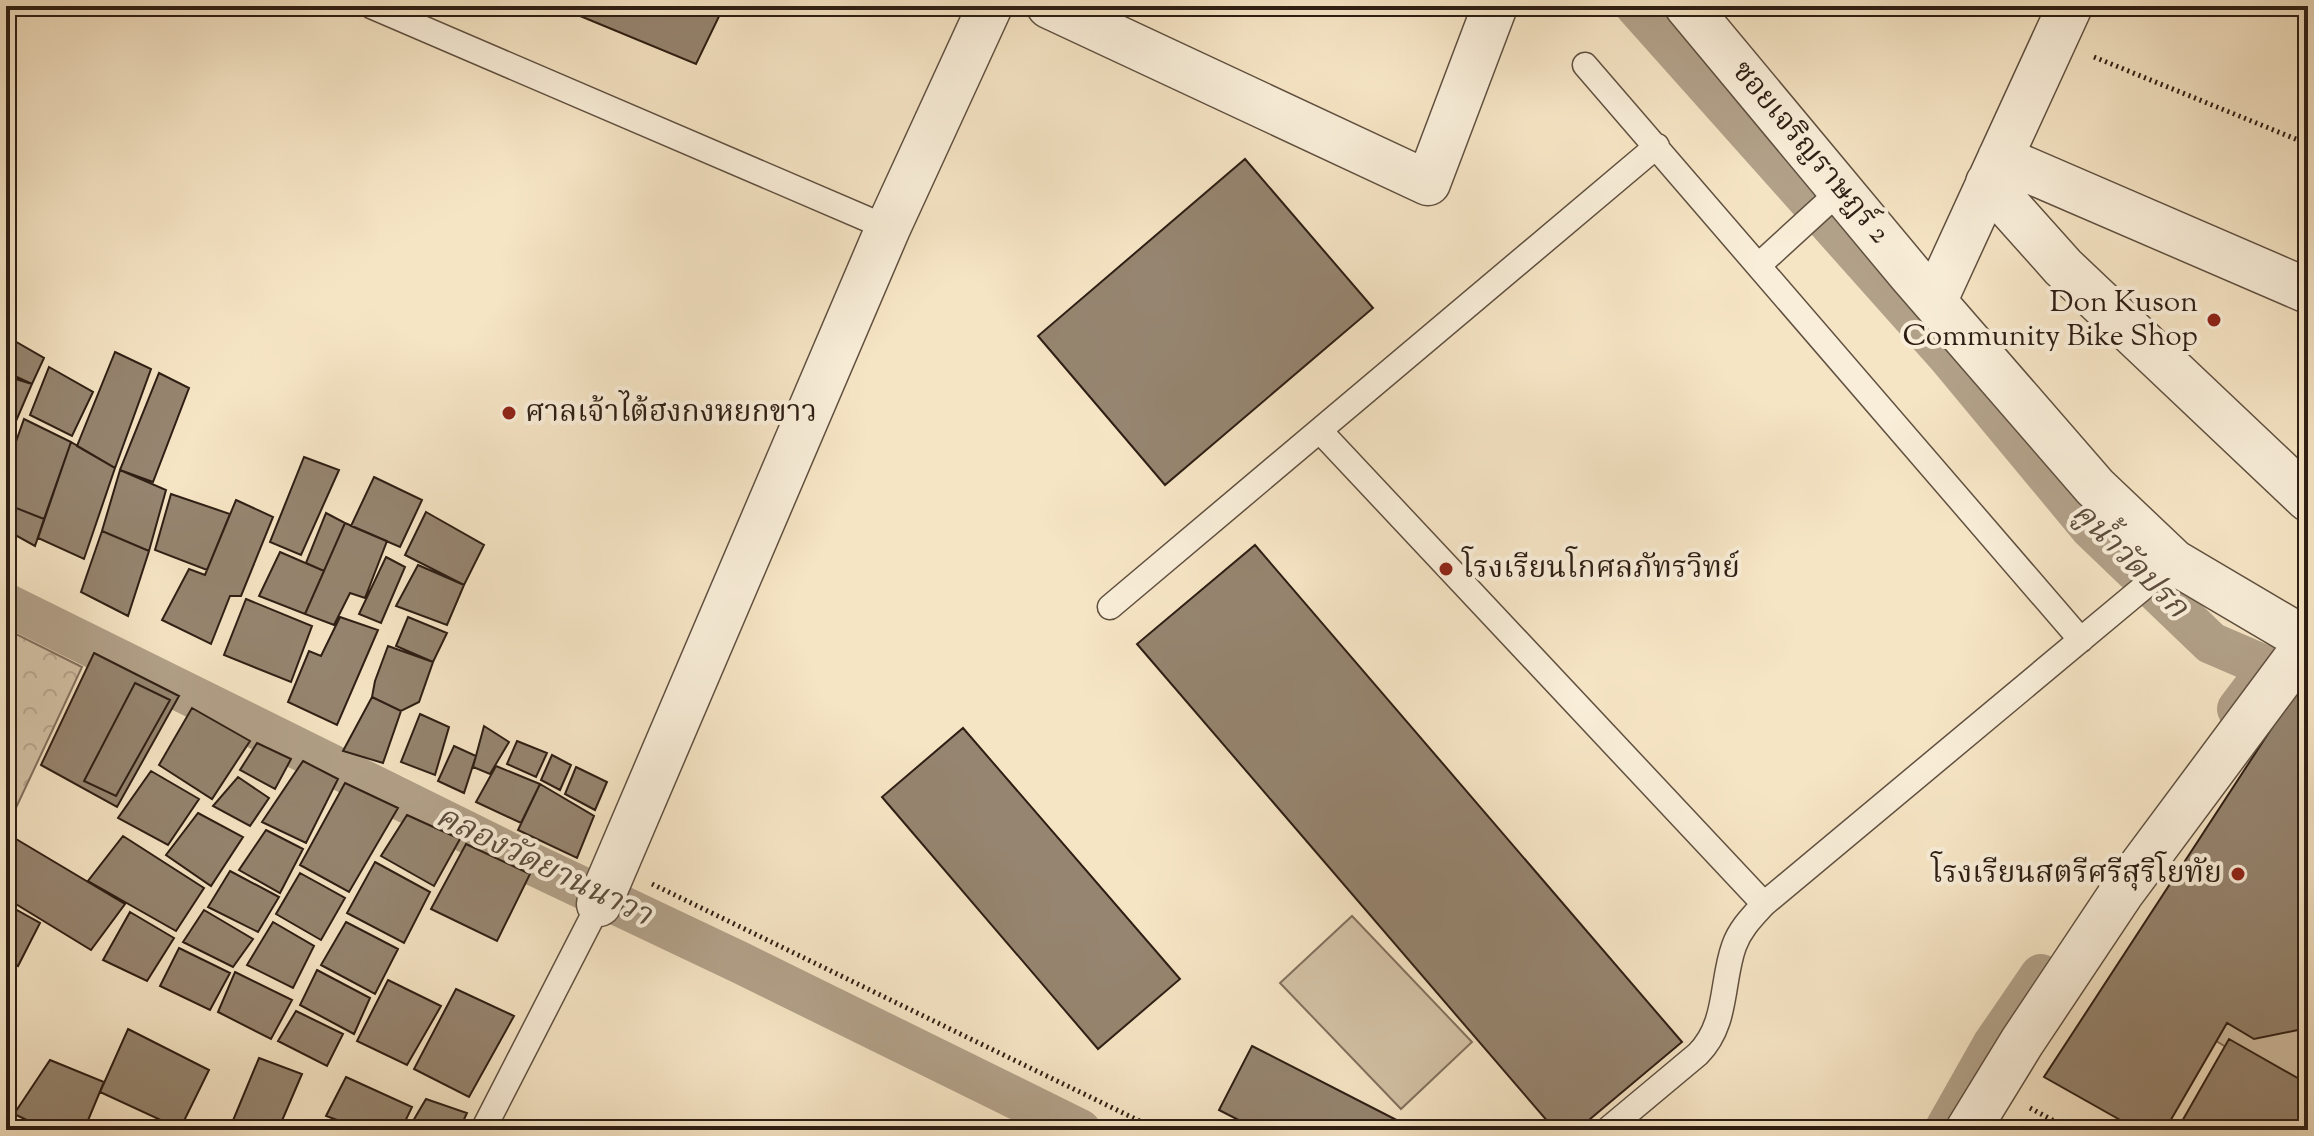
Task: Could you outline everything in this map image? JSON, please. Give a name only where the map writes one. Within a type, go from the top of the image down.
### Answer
[{"type":"street","points":[[607,885],[888,228],[990,6]]},
{"type":"street","points":[[1049,6],[1428,183],[1495,6]]},
{"type":"street","name":"ซอยเจริญราษฎร์ 2","points":[[1687,6],[1835,195],[1935,300],[2095,487],[2169,567],[2308,642]]},
{"type":"street","points":[[1935,300],[2062,23]]},
{"type":"street","points":[[1994,170],[2308,291]]},
{"type":"street","points":[[1994,170],[2063,267],[2308,499]]},
{"type":"street","points":[[1968,1130],[2022,1042],[2122,892],[2308,642]]},
{"type":"lane","points":[[371,6],[888,228]]},
{"type":"lane","points":[[1585,65],[2081,640]]},
{"type":"lane","points":[[1110,607],[1657,146]]},
{"type":"lane","points":[[1759,265],[1835,195]]},
{"type":"lane","points":[[1320,431],[1764,904]]},
{"type":"lane","points":[[1607,1130],[1698,1054],[1709,1041],[1723,1002],[1736,941],[1744,926],[1764,904],[2169,567]]},
{"type":"lane","points":[[483,1130],[607,885]]},
{"type":"path","points":[[2062,23],[2308,144]]},
{"type":"path","points":[[607,885],[1158,1130]]},
{"type":"green space","points":[[6,629],[82,667],[6,829]]},
{"type":"green space","points":[[2308,857],[2308,1098],[2205,1034]]},
{"type":"green space","points":[[1352,916],[1472,1042],[1401,1109],[1280,983]]},
{"type":"building","points":[[556,6],[724,6],[696,64]]},
{"type":"building","points":[[1245,159],[1373,308],[1165,485],[1038,336]]},
{"type":"building","points":[[6,336],[44,358],[32,384],[6,372]]},
{"type":"building","points":[[115,352],[151,369],[115,468],[77,446]]},
{"type":"building","points":[[49,367],[93,392],[72,436],[30,415]]},
{"type":"building","points":[[159,373],[189,388],[153,482],[120,470]]},
{"type":"building","points":[[6,376],[32,384],[10,435],[6,434]]},
{"type":"building","points":[[24,419],[71,442],[44,519],[6,504],[6,470]]},
{"type":"building","points":[[71,442],[115,468],[84,559],[38,538]]},
{"type":"building","points":[[304,457],[339,470],[301,555],[270,542]]},
{"type":"building","points":[[120,470],[166,490],[149,551],[102,531]]},
{"type":"building","points":[[374,477],[422,500],[400,547],[351,526]]},
{"type":"building","points":[[171,494],[230,514],[207,570],[155,550]]},
{"type":"building","points":[[236,500],[273,517],[241,596],[230,596],[211,644],[162,620],[189,569],[205,575]]},
{"type":"building","points":[[6,504],[44,519],[35,546],[6,530]]},
{"type":"building","points":[[426,512],[484,545],[464,585],[405,555]]},
{"type":"building","points":[[326,513],[345,523],[324,571],[306,563]]},
{"type":"building","points":[[345,523],[387,541],[365,598],[350,593],[334,625],[305,614]]},
{"type":"building","points":[[102,531],[149,551],[128,616],[81,592]]},
{"type":"building","points":[[1255,545],[1682,1042],[1577,1130],[1555,1130],[1137,644]]},
{"type":"building","points":[[280,552],[324,571],[305,614],[259,596]]},
{"type":"building","points":[[386,557],[405,567],[381,623],[359,614]]},
{"type":"building","points":[[418,565],[464,585],[447,625],[396,606]]},
{"type":"building","points":[[246,599],[312,626],[291,682],[224,655]]},
{"type":"building","points":[[340,617],[378,630],[337,725],[288,702],[309,651],[321,656]]},
{"type":"building","points":[[408,617],[447,633],[433,662],[396,646]]},
{"type":"building","points":[[388,646],[433,662],[419,702],[401,711],[372,697]]},
{"type":"building","points":[[94,653],[179,696],[117,807],[41,765]]},
{"type":"building","name":"โรงเรียนสตรีศรีสุริโยทัย","points":[[2307,674],[2308,1028],[2254,1039],[2227,1023],[2165,1130],[2138,1130],[2044,1077]]},
{"type":"building","points":[[135,683],[170,700],[116,796],[84,781]]},
{"type":"building","points":[[372,697],[401,711],[383,763],[343,751]]},
{"type":"building","points":[[192,708],[250,741],[212,799],[159,765]]},
{"type":"building","points":[[420,714],[449,727],[435,775],[401,762]]},
{"type":"building","points":[[484,726],[509,742],[490,774],[473,767]]},
{"type":"building","points":[[963,728],[1180,979],[1098,1049],[882,797]]},
{"type":"building","points":[[517,741],[547,753],[536,777],[507,764]]},
{"type":"building","points":[[257,743],[291,759],[275,789],[240,770]]},
{"type":"building","points":[[454,746],[476,756],[464,793],[438,781]]},
{"type":"building","points":[[552,755],[571,765],[560,790],[541,780]]},
{"type":"building","points":[[303,761],[338,779],[306,843],[262,822]]},
{"type":"building","points":[[496,766],[540,784],[521,823],[476,802]]},
{"type":"building","points":[[576,767],[607,782],[595,810],[565,794]]},
{"type":"building","points":[[151,771],[199,799],[168,845],[118,818]]},
{"type":"building","points":[[238,777],[269,798],[250,826],[213,806]]},
{"type":"building","points":[[345,783],[398,808],[349,892],[300,865]]},
{"type":"building","points":[[540,784],[594,816],[577,858],[518,830]]},
{"type":"building","points":[[198,813],[243,837],[211,886],[166,855]]},
{"type":"building","points":[[407,815],[460,839],[434,886],[381,856]]},
{"type":"building","points":[[266,830],[303,849],[280,893],[239,870]]},
{"type":"building","points":[[11,836],[125,904],[91,950],[6,898],[6,846]]},
{"type":"building","points":[[123,836],[204,888],[176,931],[88,881]]},
{"type":"building","points":[[466,844],[530,874],[497,941],[431,909]]},
{"type":"building","points":[[375,862],[430,892],[404,943],[347,913]]},
{"type":"building","points":[[230,871],[279,897],[258,932],[208,907]]},
{"type":"building","points":[[300,873],[345,898],[321,940],[276,914]]},
{"type":"building","points":[[6,904],[40,923],[18,966],[6,959]]},
{"type":"building","points":[[204,910],[253,939],[233,967],[183,942]]},
{"type":"building","points":[[130,912],[174,938],[147,981],[103,960]]},
{"type":"building","points":[[273,922],[314,946],[293,988],[247,965]]},
{"type":"building","points":[[346,922],[398,949],[375,994],[321,965]]},
{"type":"building","points":[[179,948],[230,973],[210,1010],[160,986]]},
{"type":"building","points":[[317,970],[370,998],[354,1034],[300,1005]]},
{"type":"building","points":[[235,972],[292,1000],[271,1039],[218,1012]]},
{"type":"building","points":[[388,980],[441,1006],[407,1065],[357,1041]]},
{"type":"building","points":[[456,989],[514,1016],[469,1097],[414,1069]]},
{"type":"building","points":[[296,1011],[343,1034],[327,1066],[278,1041]]},
{"type":"building","points":[[128,1029],[209,1070],[180,1129],[100,1092]]},
{"type":"building","points":[[2229,1039],[2308,1084],[2308,1130],[2177,1130]]},
{"type":"building","points":[[1252,1046],[1416,1130],[1258,1130],[1219,1110]]},
{"type":"building","points":[[259,1058],[302,1074],[278,1130],[229,1130]]},
{"type":"building","points":[[50,1060],[104,1082],[84,1130],[48,1130],[14,1114]]},
{"type":"building","points":[[346,1077],[412,1107],[401,1130],[365,1130],[326,1116]]},
{"type":"building","points":[[426,1099],[467,1113],[459,1130],[435,1130],[413,1121]]},
{"type":"waterway","name":"คูน้ำวัดปรก","points":[[1636,6],[1949,357],[2091,528],[2211,643],[2269,668],[2238,709]]},
{"type":"waterway","name":"คลองวัดยานนาวา","points":[[6,604],[1080,1130]]},
{"type":"waterway","name":"คูน้ำวัดปรก","points":[[1945,1130],[1993,1045],[2041,975]]},
{"type":"place","name":"Don Kuson Community Bike Shop","points":[[2214,320]]},
{"type":"place","name":"ศาลเจ้าไต้ฮงกงหยกขาว","points":[[509,413]]},
{"type":"place","name":"โรงเรียนโกศลภัทรวิทย์","points":[[1446,569]]},
{"type":"place","name":"โรงเรียนสตรีศรีสุริโยทัย","points":[[2238,874]]}]
